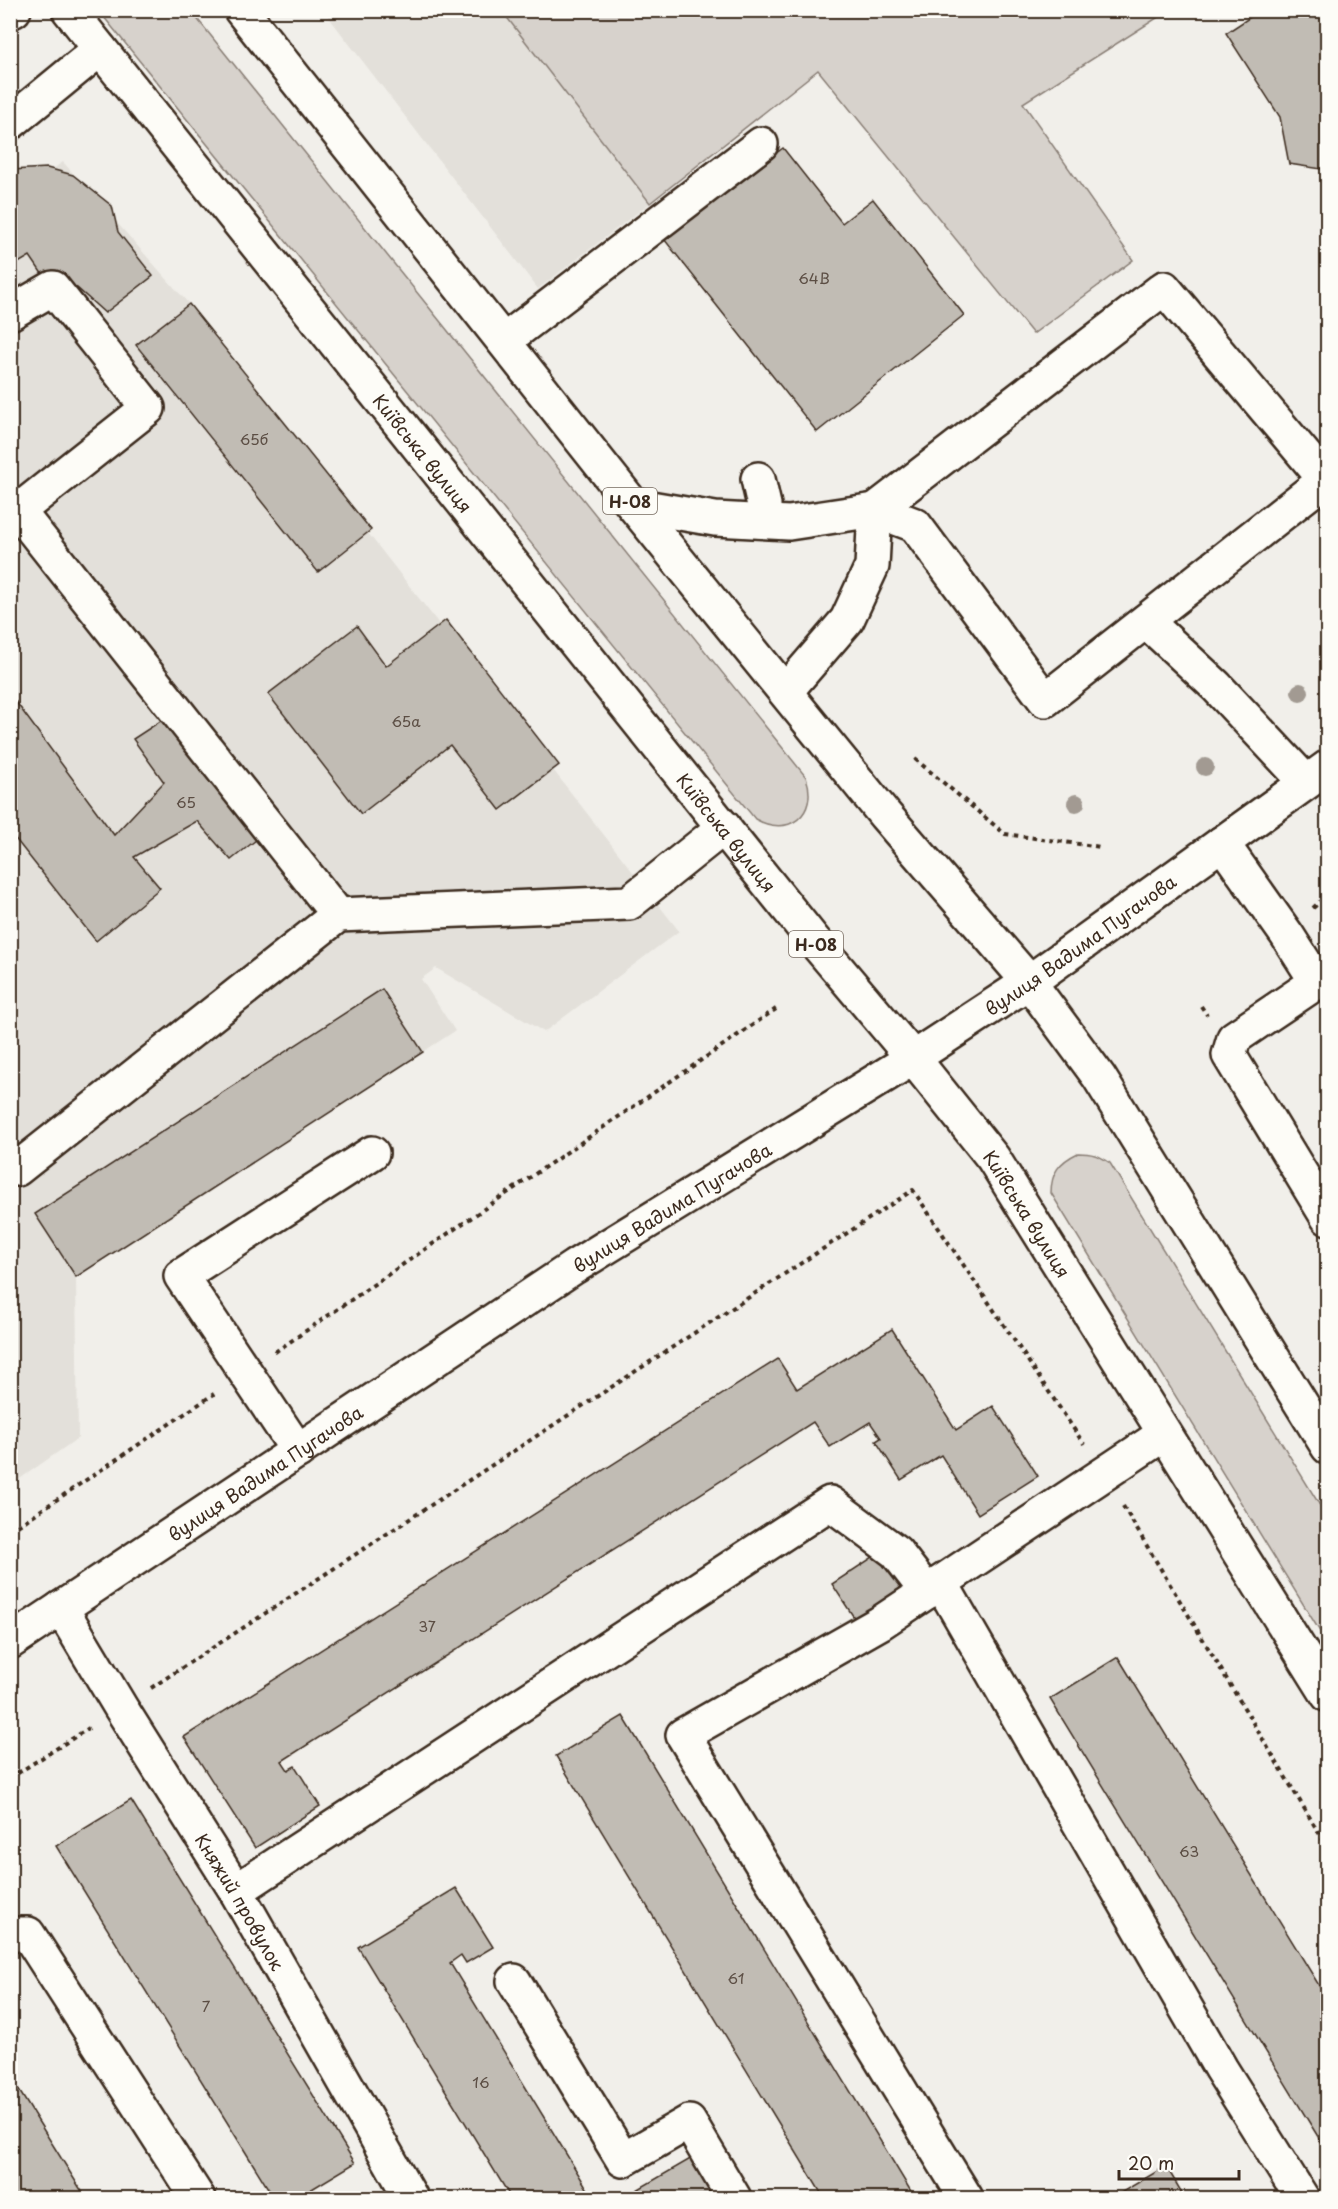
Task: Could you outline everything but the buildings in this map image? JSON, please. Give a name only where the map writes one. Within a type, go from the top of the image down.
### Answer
[{"type":"main road","name":"Київська вулиця","points":[[69,10],[815,942],[914,1058],[993,1158],[1328,1695]]},
{"type":"main road","name":"Н-08","points":[[241,10],[633,505],[885,815],[1029,982]]},
{"type":"main road","points":[[10,123],[100,49]]},
{"type":"main road","points":[[504,342],[617,265],[761,144]]},
{"type":"main road","points":[[10,313],[53,288],[148,408],[14,510],[338,915]]},
{"type":"main road","points":[[633,505],[716,519],[789,522],[874,510],[915,525],[1046,700],[1326,481],[1164,288],[874,510]]},
{"type":"main road","points":[[758,479],[764,505],[760,521]]},
{"type":"main road","points":[[786,691],[847,620],[872,566],[874,510]]},
{"type":"main road","points":[[1146,621],[1317,774]]},
{"type":"main road","name":"вулиця Вадима Пугачова","points":[[10,1642],[574,1267],[914,1058],[1029,982],[1317,774]]},
{"type":"main road","points":[[10,1161],[17,1169],[338,915],[629,903],[724,827]]},
{"type":"main road","points":[[1222,843],[1287,934],[1322,990],[1234,1038],[1229,1055],[1328,1218]]},
{"type":"main road","points":[[1029,982],[1099,1077],[1328,1447]]},
{"type":"main road","points":[[298,1451],[181,1276],[372,1154]]},
{"type":"main road","points":[[966,2199],[683,1735],[880,1623],[1164,1434]]},
{"type":"main road","points":[[236,1891],[830,1503],[896,1552],[934,1587],[1221,2069],[1302,2199]]},
{"type":"main road","name":"Княжий провулок","points":[[61,1608],[236,1891],[411,2199]]},
{"type":"main road","points":[[10,1934],[28,1934],[198,2199]]},
{"type":"main road","points":[[514,1981],[623,2160],[689,2122],[734,2199]]},
{"type":"path","points":[[915,759],[1005,834],[1101,847]]},
{"type":"path","points":[[10,1531],[776,1009]]},
{"type":"path","points":[[10,1778],[121,1708],[913,1190],[1104,1474],[1328,1848]]},
{"type":"shaded area","points":[[99,11],[191,11],[806,777],[809,790],[808,802],[798,819],[779,826],[755,819]]},
{"type":"shaded area","points":[[324,11],[502,11],[650,203],[538,289]]},
{"type":"shaded area","points":[[502,11],[1168,11],[1023,103],[1133,260],[1033,334],[818,70],[650,203]]},
{"type":"shaded area","points":[[63,162],[189,304],[679,931],[544,1032],[436,968],[421,979],[455,1031],[76,1277],[78,1438],[11,1485],[10,198]]},
{"type":"shaded area","points":[[1078,1153],[1095,1155],[1110,1163],[1327,1517],[1327,1643],[1051,1193],[1057,1169]]}]
